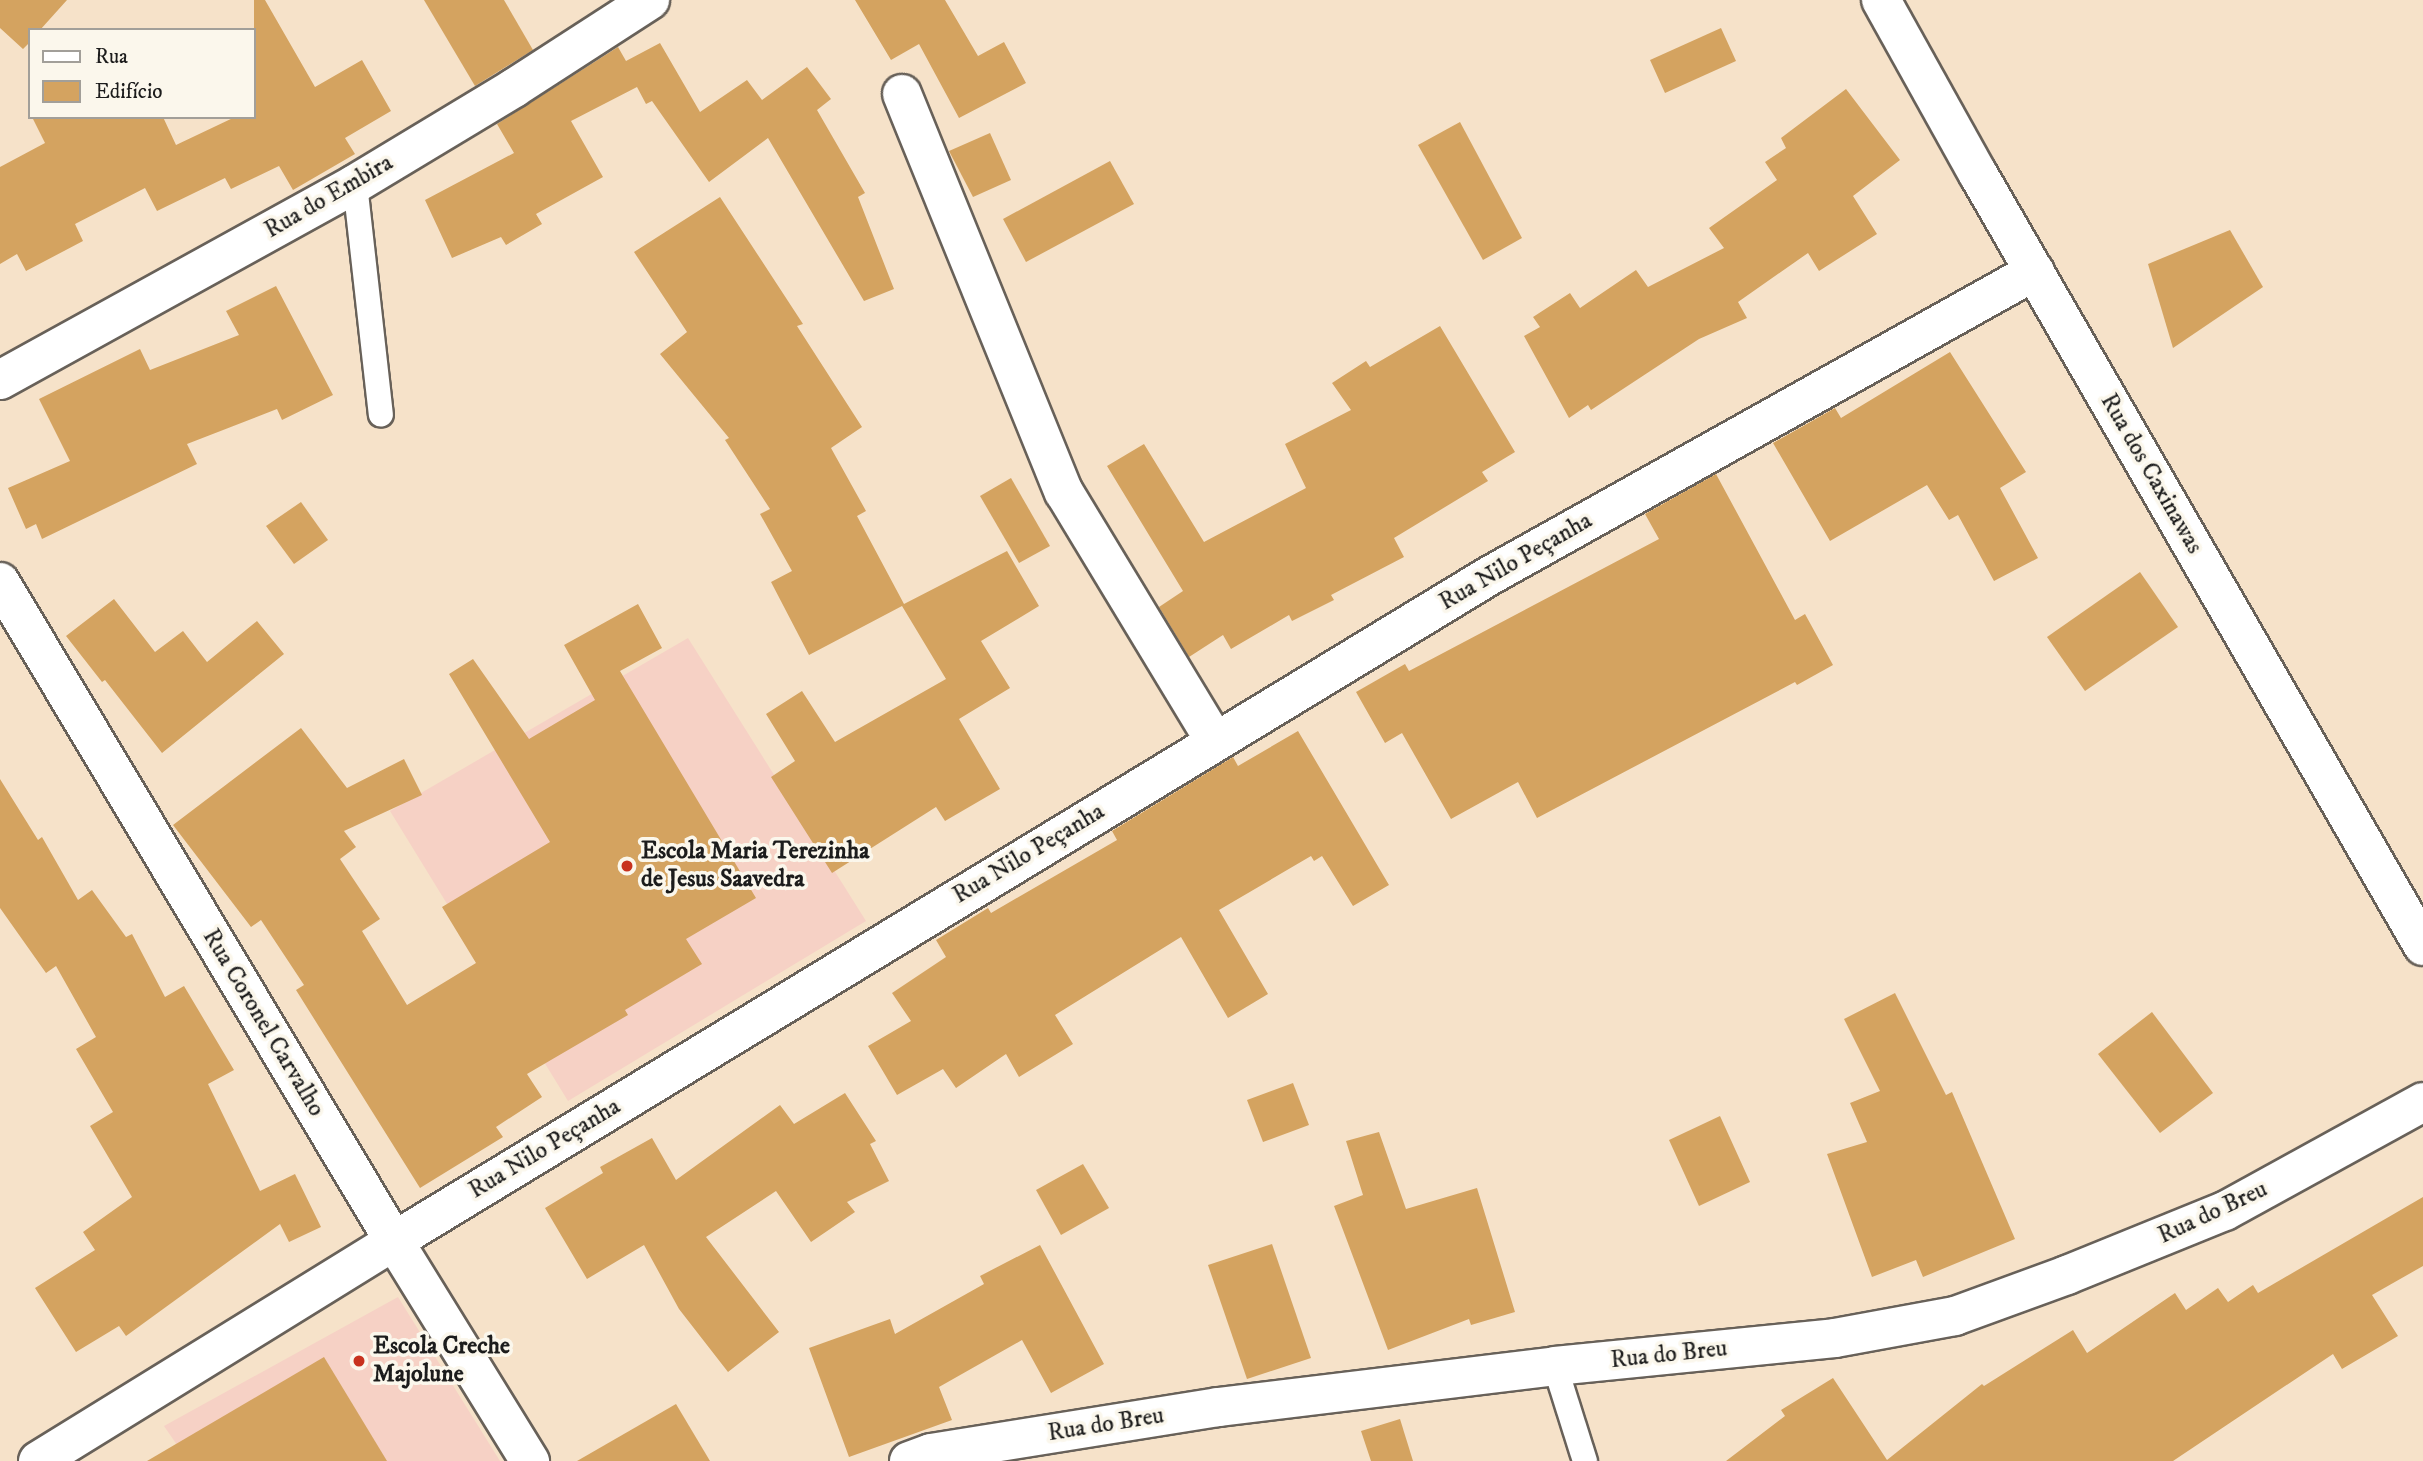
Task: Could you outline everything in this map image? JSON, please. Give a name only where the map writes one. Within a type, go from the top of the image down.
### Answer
[{"type":"street","name":"Rua do Embira","points":[[0,380],[355,184],[514,88],[650,0]]},
{"type":"street","name":"Rua dos Caxinawas","points":[[1881,0],[2423,946]]},
{"type":"street","points":[[902,94],[1064,492],[1215,741]]},
{"type":"street","name":"Rua Nilo Peçanha","points":[[38,1461],[394,1241],[1489,576],[2035,271]]},
{"type":"street","name":"Rua Coronel Carvalho","points":[[0,582],[394,1241],[530,1461]]},
{"type":"street","name":"Rua do Breu","points":[[909,1461],[931,1453],[1218,1407],[1555,1366],[1835,1338],[1955,1316],[2067,1275],[2225,1211],[2423,1102]]},
{"type":"lane","points":[[355,184],[381,415]]},
{"type":"lane","points":[[1555,1366],[1585,1461]]},
{"type":"shaded area","name":"Escola Maria Terezinha de Jesus Saavedra","points":[[688,638],[866,921],[568,1101],[390,811]]},
{"type":"shaded area","name":"Escola Creche Majolune","points":[[398,1297],[500,1461],[188,1461],[164,1426]]},
{"type":"building","points":[[0,0],[67,0],[42,28],[28,28],[28,44],[23,49],[0,28]]},
{"type":"building","points":[[254,0],[265,0],[315,87],[362,60],[391,111],[345,138],[355,154],[293,190],[279,166],[231,189],[225,178],[157,211],[145,188],[75,224],[83,241],[26,271],[17,254],[0,264],[0,167],[45,143],[33,119],[164,119],[176,145],[231,119],[256,119]]},
{"type":"building","points":[[424,0],[504,0],[533,50],[475,86]]},
{"type":"building","points":[[855,0],[945,0],[978,56],[1004,42],[1026,83],[959,118],[919,44],[891,60]]},
{"type":"building","points":[[1721,28],[1736,61],[1665,93],[1650,60]]},
{"type":"building","points":[[660,43],[700,112],[747,80],[762,100],[807,67],[831,99],[817,110],[865,193],[858,197],[894,289],[864,301],[768,138],[709,182],[652,101],[646,104],[637,87],[571,121],[603,177],[536,214],[542,224],[506,245],[501,237],[452,258],[425,200],[514,153],[497,124],[618,47],[626,61]]},
{"type":"building","points":[[1846,89],[1900,160],[1853,196],[1877,234],[1819,271],[1808,253],[1738,302],[1747,318],[1699,339],[1591,410],[1588,405],[1569,418],[1524,336],[1540,327],[1533,317],[1570,293],[1580,308],[1636,270],[1648,287],[1724,248],[1709,228],[1777,180],[1765,162],[1786,148],[1781,138]]},
{"type":"building","points":[[1460,122],[1522,238],[1483,260],[1418,145]]},
{"type":"building","points":[[990,133],[1011,180],[973,197],[949,151]]},
{"type":"building","points":[[1110,161],[1134,204],[1026,262],[1003,219]]},
{"type":"building","points":[[720,197],[803,324],[797,326],[862,427],[831,448],[866,511],[857,516],[904,604],[1007,551],[1039,606],[981,641],[1010,688],[959,719],[1000,789],[945,821],[936,807],[832,873],[771,777],[795,761],[766,714],[802,691],[835,742],[946,679],[902,606],[809,655],[771,582],[792,571],[760,514],[770,509],[725,440],[729,438],[660,354],[687,332],[634,252]]},
{"type":"building","points":[[2230,230],[2263,287],[2173,348],[2148,264]]},
{"type":"building","points":[[276,286],[333,395],[282,420],[277,409],[187,444],[197,464],[42,539],[36,524],[26,529],[8,488],[70,461],[39,399],[140,349],[150,370],[239,335],[226,311]]},
{"type":"building","points":[[1440,326],[1515,452],[1482,472],[1488,481],[1394,538],[1404,557],[1331,595],[1334,600],[1292,621],[1289,615],[1231,649],[1223,635],[1189,657],[1159,607],[1183,591],[1107,466],[1144,444],[1204,542],[1306,488],[1285,444],[1351,410],[1332,383],[1366,361],[1370,367]]},
{"type":"building","points":[[1950,352],[2026,472],[2000,488],[2038,558],[1994,581],[1958,515],[1949,520],[1927,485],[1830,541],[1773,443],[1835,408],[1841,418]]},
{"type":"building","points":[[1716,474],[1795,620],[1805,614],[1833,665],[1797,685],[1795,682],[1537,818],[1518,782],[1451,819],[1402,733],[1385,743],[1356,692],[1405,664],[1409,671],[1659,539],[1645,514]]},
{"type":"building","points":[[1011,478],[1050,546],[1019,563],[980,496]]},
{"type":"building","points":[[301,502],[328,540],[294,564],[266,526]]},
{"type":"building","points":[[2140,572],[2178,627],[2085,691],[2047,637]]},
{"type":"building","points":[[114,599],[155,652],[183,631],[207,662],[257,621],[284,654],[162,753],[105,680],[102,682],[66,636]]},
{"type":"building","points":[[638,604],[662,648],[620,671],[756,898],[686,939],[702,964],[625,1010],[628,1015],[527,1074],[542,1097],[496,1127],[503,1137],[420,1188],[296,990],[304,985],[261,920],[251,927],[173,825],[301,728],[347,788],[404,759],[422,795],[344,831],[356,847],[340,859],[380,919],[362,931],[407,1005],[476,963],[442,907],[550,842],[449,674],[473,659],[529,739],[595,700],[564,645]]},
{"type":"building","points":[[1298,731],[1389,885],[1353,906],[1322,856],[1314,861],[1311,856],[1219,910],[1268,994],[1228,1018],[1181,937],[1055,1015],[1073,1044],[1019,1077],[1006,1054],[956,1088],[943,1069],[897,1095],[868,1046],[911,1021],[892,993],[946,957],[936,940],[988,908],[991,913],[1117,840],[1112,831],[1233,757],[1238,766]]},
{"type":"building","points":[[0,779],[38,840],[42,837],[78,900],[92,890],[126,937],[132,934],[165,997],[184,986],[234,1070],[208,1084],[260,1191],[295,1174],[321,1227],[289,1242],[280,1224],[126,1336],[119,1326],[76,1352],[35,1288],[95,1250],[83,1232],[132,1197],[90,1126],[113,1112],[76,1049],[96,1037],[56,966],[46,973],[0,908]]},
{"type":"building","points":[[1895,993],[1946,1095],[1952,1092],[2015,1239],[1923,1277],[1916,1260],[1872,1277],[1827,1154],[1867,1142],[1850,1103],[1880,1091],[1844,1019]]},
{"type":"building","points":[[2152,1012],[2213,1093],[2160,1133],[2098,1054]]},
{"type":"building","points":[[1293,1083],[1309,1125],[1263,1142],[1247,1100]]},
{"type":"building","points":[[845,1093],[876,1141],[870,1144],[889,1181],[847,1202],[855,1212],[811,1242],[776,1191],[706,1237],[779,1332],[728,1372],[679,1309],[644,1245],[587,1279],[545,1208],[603,1173],[600,1167],[652,1138],[676,1180],[780,1105],[794,1124]]},
{"type":"building","points":[[1720,1116],[1750,1182],[1699,1206],[1669,1140]]},
{"type":"building","points":[[1379,1132],[1406,1209],[1477,1188],[1515,1312],[1471,1325],[1469,1319],[1388,1350],[1334,1206],[1363,1195],[1346,1141]]},
{"type":"building","points":[[1083,1164],[1109,1208],[1061,1235],[1036,1190]]},
{"type":"building","points":[[2423,1197],[2423,1266],[2372,1295],[2398,1336],[2342,1369],[2333,1354],[2173,1461],[1726,1461],[1785,1416],[1781,1410],[1833,1378],[1887,1460],[1982,1384],[1984,1386],[2073,1330],[2087,1353],[2175,1293],[2186,1310],[2218,1288],[2228,1302],[2253,1285],[2258,1293]]},
{"type":"building","points":[[1272,1244],[1311,1358],[1247,1379],[1208,1265]]},
{"type":"building","points":[[1040,1245],[1104,1364],[1051,1393],[1022,1340],[939,1387],[952,1420],[849,1457],[809,1348],[890,1319],[895,1334],[984,1284],[980,1276]]},
{"type":"building","points":[[324,1357],[387,1461],[147,1461]]},
{"type":"building","points":[[676,1404],[710,1461],[577,1461]]},
{"type":"building","points":[[1400,1419],[1413,1461],[1371,1461],[1361,1431]]},
{"type":"place","name":"Escola Maria Terezinha de Jesus Saavedra","points":[[627,866]]},
{"type":"place","name":"Escola Creche Majolune","points":[[359,1361]]}]
